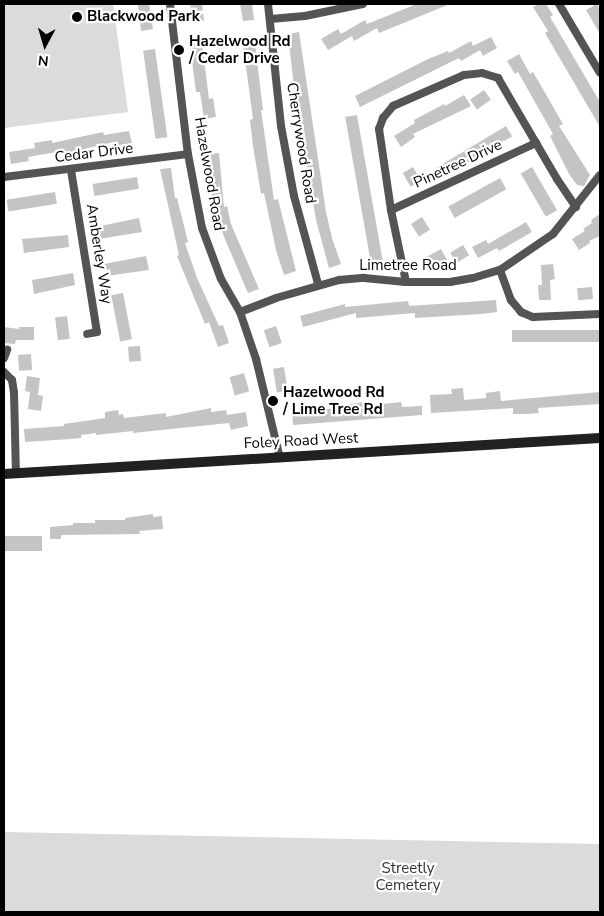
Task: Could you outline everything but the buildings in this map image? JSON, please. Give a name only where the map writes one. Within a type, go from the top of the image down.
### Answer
[{"type":"main road","name":"Foley Road West","points":[[4,474],[600,438]]},
{"type":"street","name":"Hazelwood Road","points":[[170,4],[188,154],[202,228],[221,278],[240,312],[256,359],[280,458]]},
{"type":"street","name":"Cherrywood Road","points":[[268,4],[282,126],[294,196],[318,284]]},
{"type":"street","points":[[270,19],[305,16],[363,4]]},
{"type":"street","points":[[560,4],[600,73]]},
{"type":"street","points":[[406,282],[391,210],[379,129],[383,118],[393,106],[464,75],[482,73],[498,78],[576,207]]},
{"type":"street","name":"Pinetree Drive","points":[[391,210],[536,143]]},
{"type":"street","name":"Cedar Drive","points":[[4,177],[188,154]]},
{"type":"street","name":"Amberley Way","points":[[71,170],[97,332],[87,334]]},
{"type":"street","name":"Limetree Road","points":[[240,312],[318,284],[364,278],[406,282],[450,282],[500,270],[553,234],[600,175]]},
{"type":"street","points":[[500,270],[511,300],[521,312],[533,317],[600,314]]},
{"type":"street","points":[[4,358],[7,350]]},
{"type":"street","points":[[4,372],[12,380],[14,393],[16,474]]},
{"type":"green space","name":"Blackwood Park","points":[[4,4],[113,4],[128,112],[4,128]]},
{"type":"green space","name":"Streetly Cemetery","points":[[4,832],[600,844],[600,912],[4,912]]},
{"type":"place","name":"Blackwood Park","points":[[77,17]]},
{"type":"place","name":"Hazelwood Rd / Cedar Drive","points":[[179,50]]},
{"type":"place","name":"Hazelwood Rd / Lime Tree Rd","points":[[273,401]]}]
